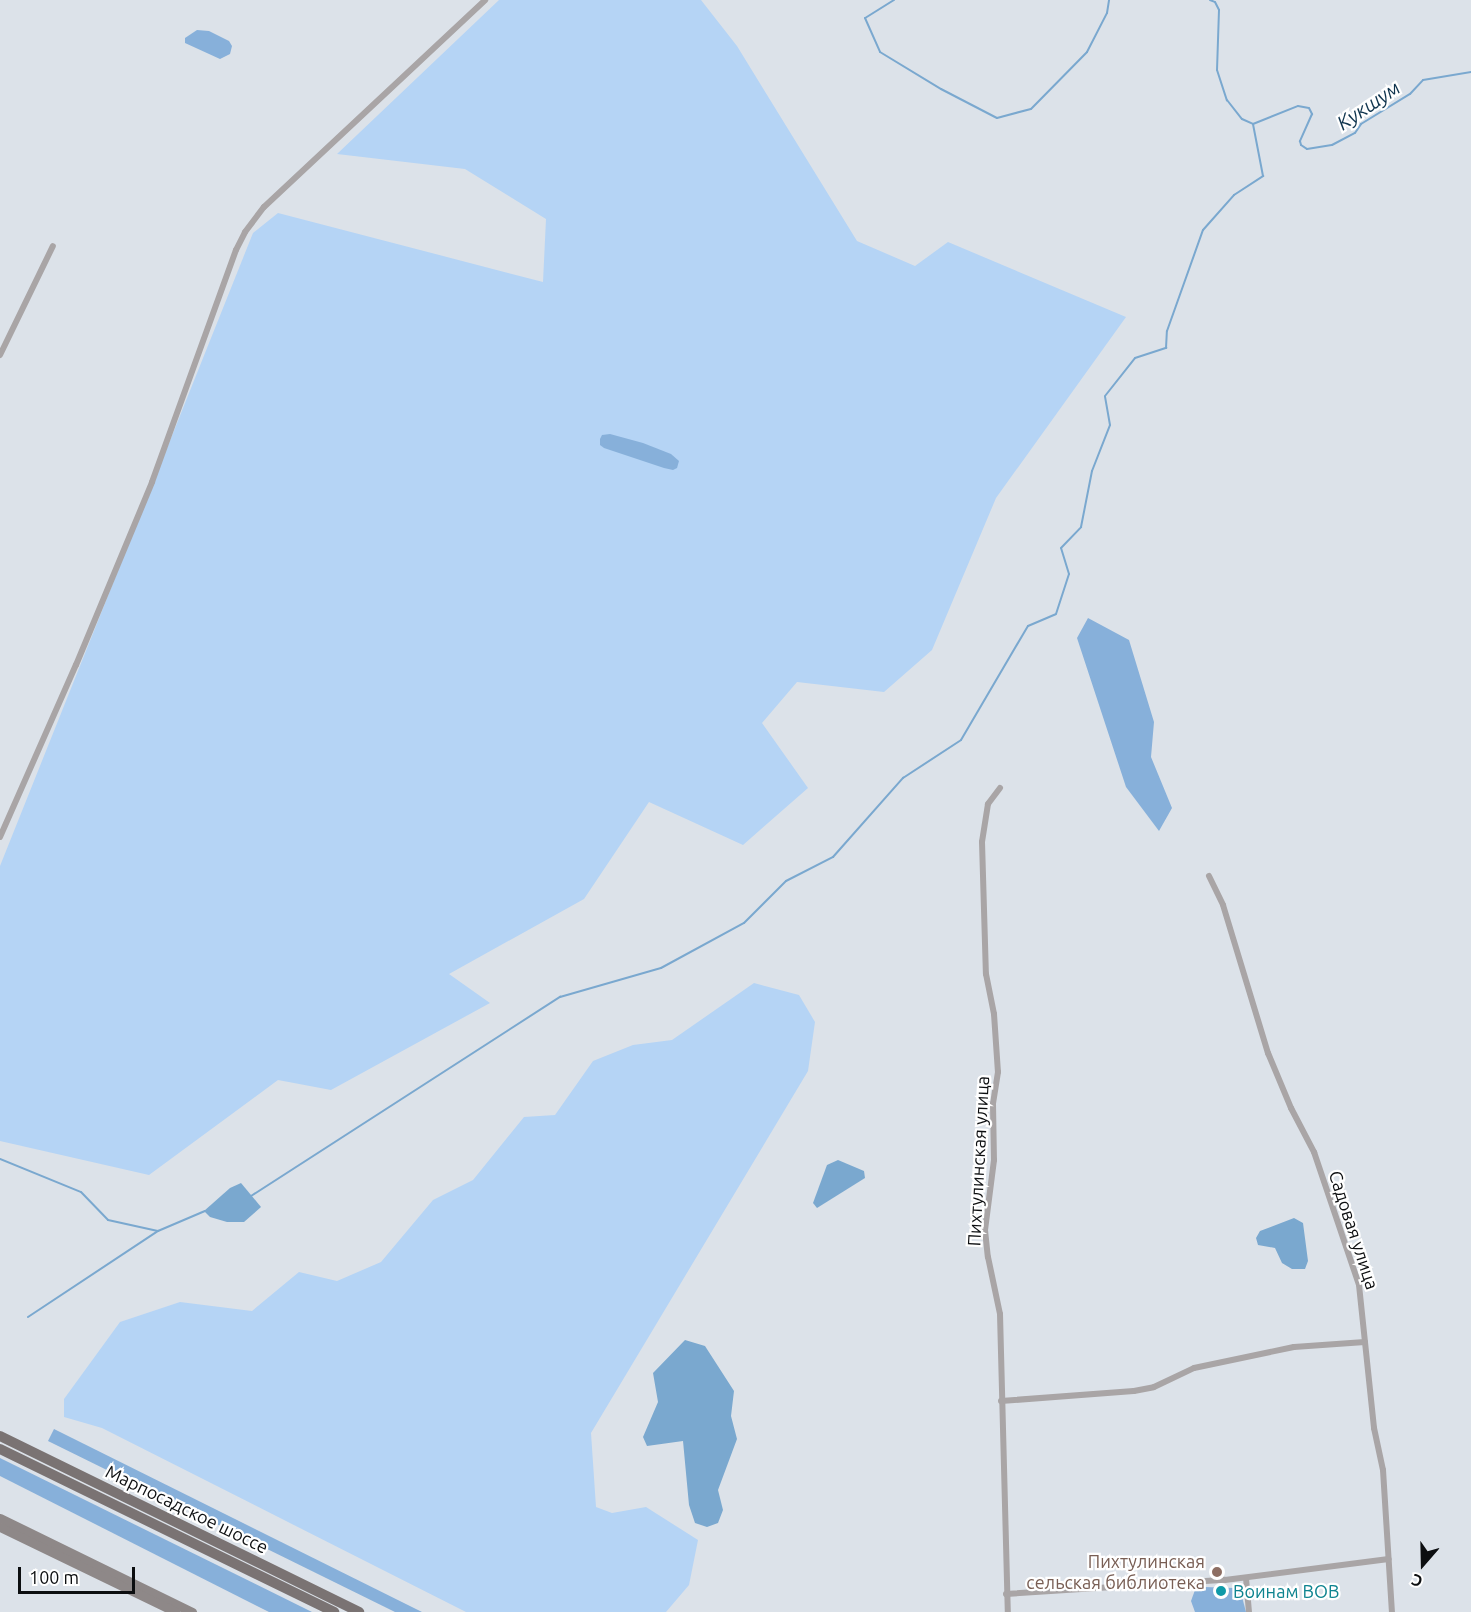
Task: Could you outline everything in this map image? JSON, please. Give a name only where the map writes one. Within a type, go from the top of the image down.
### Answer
[{"type":"main road","name":"Марпосадское шоссе","points":[[0,1436],[359,1612]]},
{"type":"main road","name":"Марпосадское шоссе","points":[[0,1449],[334,1612]]},
{"type":"street","points":[[0,837],[76,665],[152,482],[236,250],[245,232],[264,207],[485,0]]},
{"type":"street","points":[[0,356],[52,246]]},
{"type":"street","name":"Пихтулинская улица","points":[[1000,788],[988,804],[982,842],[986,974],[994,1014],[998,1072],[993,1104],[994,1160],[985,1230],[1000,1314],[1008,1612]]},
{"type":"street","name":"Садовая улица","points":[[1209,876],[1223,904],[1268,1053],[1314,1152],[1359,1285],[1374,1428],[1383,1470],[1392,1612]]},
{"type":"street","points":[[1001,1401],[1134,1391],[1154,1387],[1194,1368],[1294,1347],[1365,1342]]},
{"type":"street","points":[[0,1518],[177,1611]]},
{"type":"street","points":[[0,1527],[177,1611],[192,1612]]},
{"type":"street","points":[[1006,1594],[1246,1578],[1389,1559]]},
{"type":"street","points":[[1246,1578],[1249,1612]]},
{"type":"shaded area","points":[[499,0],[701,0],[737,46],[857,241],[915,266],[948,242],[1126,317],[996,498],[932,650],[884,692],[797,682],[762,723],[808,788],[743,845],[649,802],[584,899],[449,974],[490,1003],[331,1090],[278,1080],[149,1175],[0,1141],[0,866],[253,233],[278,213],[543,282],[546,219],[465,169],[337,154]]},
{"type":"shaded area","points":[[197,30],[209,31],[229,41],[232,46],[230,54],[220,59],[185,43],[185,38]]},
{"type":"shaded area","points":[[610,434],[671,454],[679,461],[677,468],[673,470],[664,468],[604,448],[600,445],[600,439],[602,435]]},
{"type":"shaded area","points":[[1088,618],[1129,640],[1154,722],[1151,757],[1172,808],[1159,831],[1126,787],[1077,638]]},
{"type":"shaded area","points":[[754,983],[799,995],[815,1022],[808,1071],[591,1433],[596,1507],[612,1513],[646,1507],[698,1540],[689,1585],[666,1612],[466,1612],[102,1428],[64,1417],[64,1399],[120,1322],[180,1302],[252,1311],[299,1272],[337,1281],[381,1262],[433,1200],[473,1180],[524,1117],[555,1115],[593,1061],[633,1045],[672,1040]]},
{"type":"shaded area","points":[[838,1160],[864,1171],[865,1178],[817,1208],[813,1203],[827,1165]]},
{"type":"shaded area","points":[[241,1183],[261,1207],[244,1222],[227,1222],[210,1217],[204,1211],[230,1188]]},
{"type":"shaded area","points":[[1294,1218],[1303,1223],[1308,1261],[1305,1269],[1292,1269],[1282,1263],[1275,1248],[1258,1245],[1256,1238],[1260,1231]]},
{"type":"shaded area","points":[[685,1340],[705,1346],[734,1391],[731,1416],[737,1439],[718,1490],[723,1510],[718,1523],[707,1527],[695,1523],[689,1505],[683,1441],[647,1446],[643,1437],[658,1402],[653,1373]]},
{"type":"shaded area","points":[[54,1429],[422,1612],[395,1612],[48,1441]]},
{"type":"shaded area","points":[[0,1458],[312,1612],[269,1612],[0,1476]]},
{"type":"shaded area","points":[[1204,1587],[1235,1588],[1241,1593],[1246,1612],[1195,1612],[1191,1601],[1195,1590]]},
{"type":"waterway","name":"Кукшум","points":[[894,0],[865,18],[880,52],[941,89],[997,118],[1031,109],[1087,52],[1107,13],[1109,0]]},
{"type":"waterway","name":"Кукшум","points":[[1210,0],[1215,2],[1219,10],[1217,70],[1227,100],[1242,119],[1253,124],[1298,106],[1309,108],[1312,114],[1300,141],[1301,145],[1307,149],[1332,145],[1355,133],[1361,124],[1410,94],[1423,80],[1471,72]]},
{"type":"waterway","points":[[251,1196],[560,997],[661,968],[744,923],[786,881],[833,857],[903,778],[961,740],[1028,626],[1056,614],[1069,574],[1061,548],[1081,527],[1092,471],[1110,425],[1105,396],[1135,358],[1166,348],[1167,331],[1203,230],[1234,195],[1263,176],[1253,124]]},
{"type":"waterway","points":[[0,1159],[81,1192],[108,1220],[158,1231],[205,1211]]},
{"type":"waterway","points":[[28,1317],[158,1231]]},
{"type":"place","name":"Пихтулинская сельская библиотека","points":[[1217,1572]]},
{"type":"place","name":"Воинам ВОВ","points":[[1221,1591]]}]
